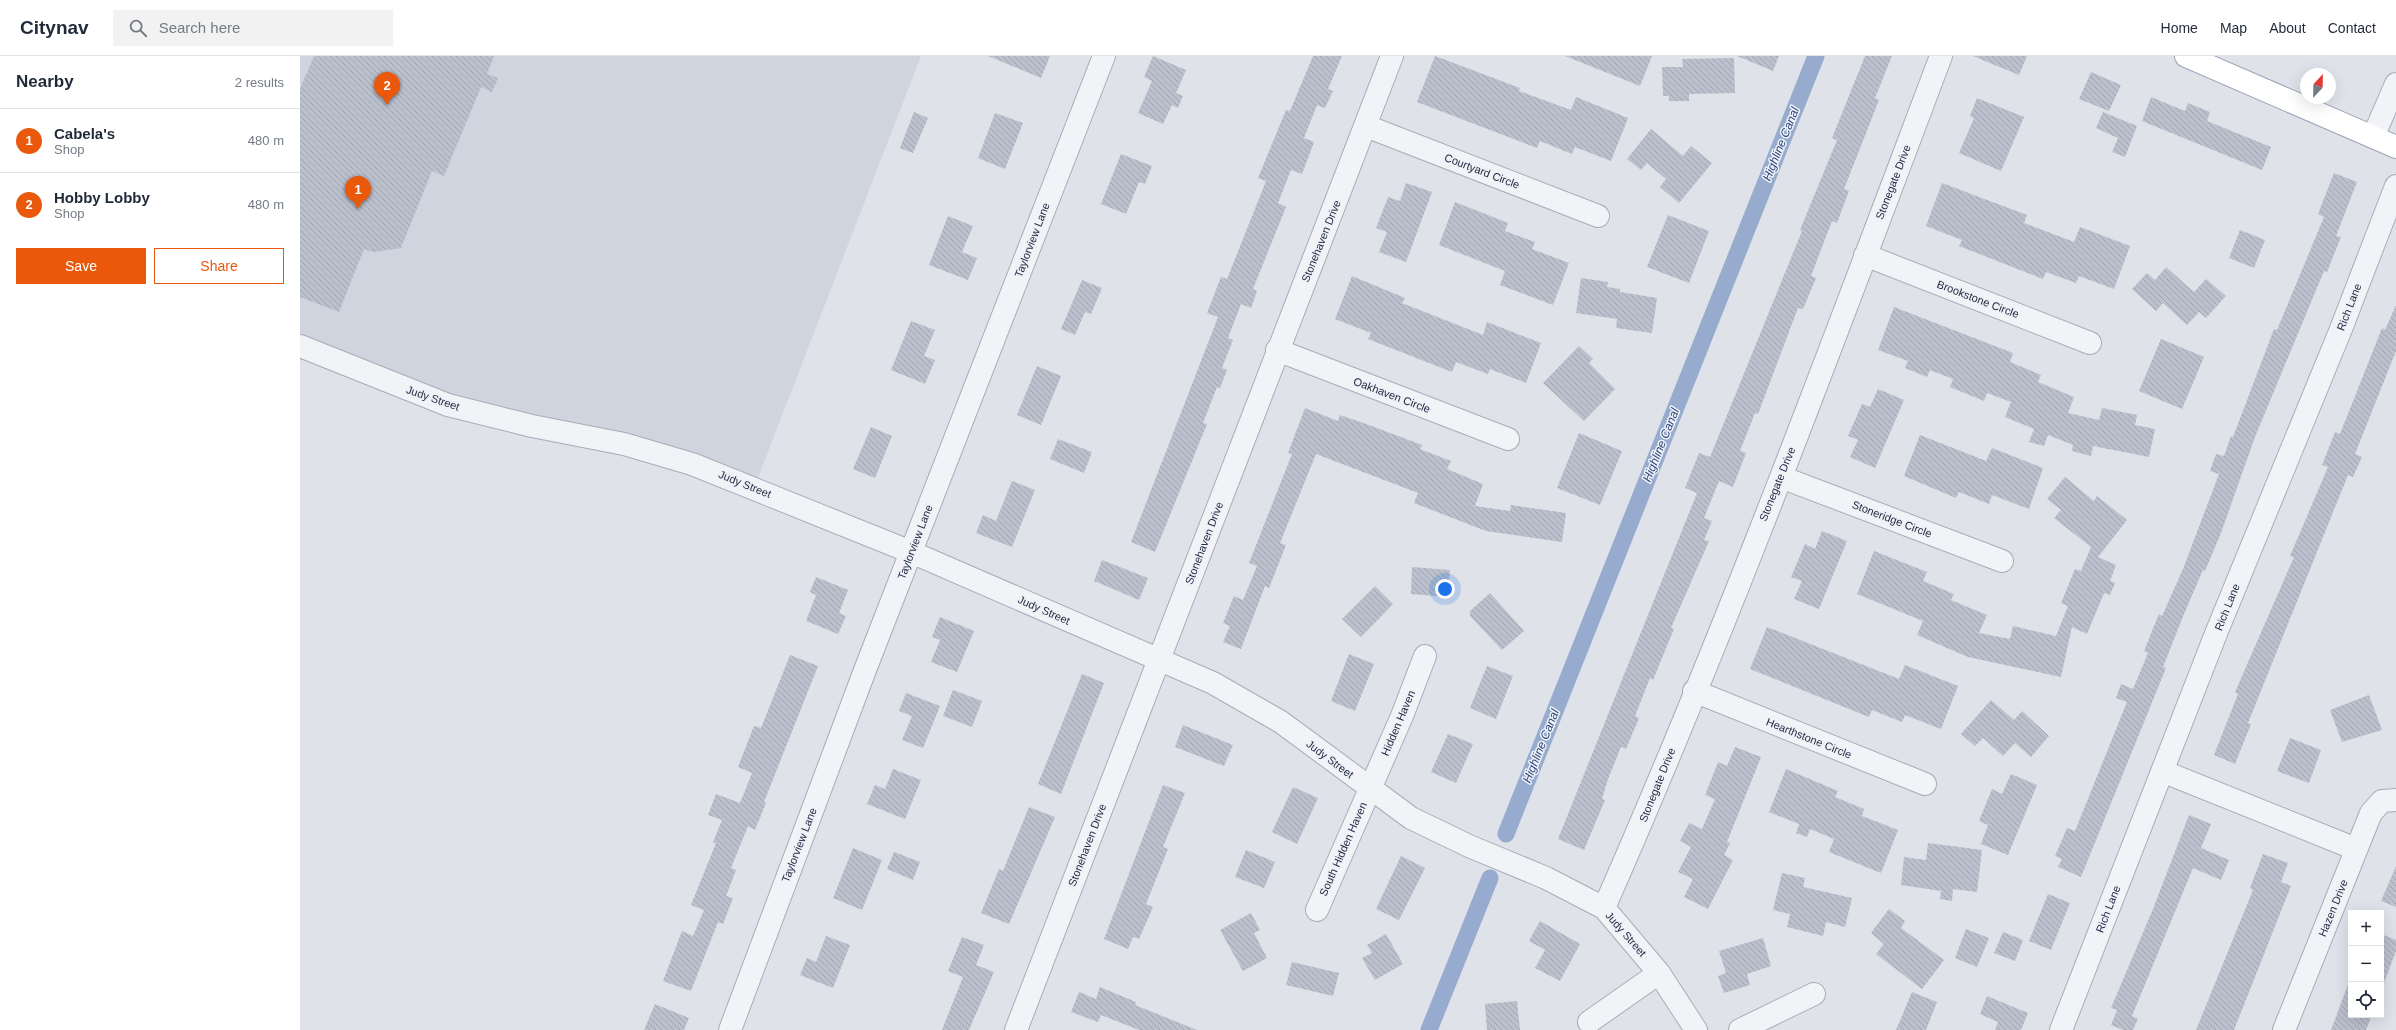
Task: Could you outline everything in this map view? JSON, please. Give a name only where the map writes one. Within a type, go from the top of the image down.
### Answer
[{"type":"main road","points":[[2186,56],[2396,147]]},
{"type":"street","name":"Taylorview Lane","points":[[730,1030],[911,552],[1104,56]]},
{"type":"street","name":"Stonehaven Drive","points":[[1016,1030],[1277,350],[1366,126],[1392,56]]},
{"type":"street","name":"Stonegate Drive","points":[[1604,908],[1651,801],[1781,477],[1941,56]]},
{"type":"street","points":[[2373,138],[2396,84]]},
{"type":"street","name":"Courtyard Circle","points":[[1366,126],[1598,216]]},
{"type":"street","name":"Rich Lane","points":[[2061,1030],[2162,771],[2255,537],[2341,329],[2396,186]]},
{"type":"street","name":"Brookstone Circle","points":[[1865,255],[2090,343]]},
{"type":"street","name":"Judy Street","points":[[300,346],[448,404],[532,426],[624,444],[692,464],[911,552],[1213,683],[1281,722],[1411,818],[1469,846],[1546,878],[1604,908],[1659,973],[1696,1030]]},
{"type":"street","name":"Oakhaven Circle","points":[[1277,350],[1508,439]]},
{"type":"street","name":"Stoneridge Circle","points":[[1781,477],[2002,561]]},
{"type":"street","name":"Hidden Haven","points":[[1370,789],[1425,656]]},
{"type":"street","name":"Hearthstone Circle","points":[[1694,691],[1925,784]]},
{"type":"street","points":[[2162,771],[2356,849]]},
{"type":"street","name":"South Hidden Haven","points":[[1317,910],[1370,789]]},
{"type":"street","name":"Hazen Drive","points":[[2284,1030],[2371,813],[2382,801],[2396,800]]},
{"type":"street","points":[[1589,1022],[1659,973]]},
{"type":"street","points":[[1740,1030],[1814,994]]},
{"type":"shaded area","points":[[300,56],[921,56],[754,488],[532,426],[300,346]]},
{"type":"building","points":[[314,56],[494,56],[487,74],[498,78],[492,92],[481,87],[444,176],[432,171],[401,248],[373,252],[364,249],[339,312],[300,297],[300,89]]},
{"type":"building","points":[[988,56],[1050,56],[1041,78]]},
{"type":"building","points":[[1153,56],[1186,70],[1176,93],[1183,96],[1178,108],[1172,105],[1163,124],[1138,113],[1152,81],[1144,77]]},
{"type":"building","points":[[1313,56],[1342,56],[1328,89],[1333,91],[1325,108],[1317,105],[1304,138],[1314,142],[1302,174],[1291,170],[1278,203],[1286,207],[1253,289],[1257,291],[1251,308],[1241,304],[1228,338],[1233,340],[1222,368],[1227,370],[1220,388],[1217,387],[1203,423],[1207,424],[1155,552],[1131,542],[1218,317],[1207,313],[1221,277],[1227,279],[1266,181],[1258,178],[1286,110],[1290,111]]},
{"type":"building","points":[[1435,56],[1520,88],[1519,91],[1571,110],[1576,97],[1628,118],[1611,161],[1575,147],[1572,154],[1540,141],[1537,148],[1417,102]]},
{"type":"building","points":[[1565,56],[1652,56],[1640,86]]},
{"type":"building","points":[[1737,56],[1779,56],[1773,71]]},
{"type":"building","points":[[1865,56],[1892,56],[1875,98],[1879,100],[1844,189],[1849,191],[1837,223],[1832,221],[1811,276],[1816,278],[1803,309],[1798,308],[1758,414],[1755,413],[1740,451],[1746,453],[1733,487],[1719,481],[1704,518],[1712,521],[1704,540],[1709,541],[1671,628],[1674,629],[1653,680],[1650,678],[1635,716],[1639,718],[1626,749],[1621,747],[1608,779],[1602,799],[1605,800],[1584,850],[1558,839],[1697,493],[1685,488],[1699,453],[1710,457],[1802,231],[1800,230],[1837,140],[1832,138]]},
{"type":"building","points":[[1973,56],[2027,56],[2019,75]]},
{"type":"building","points":[[1734,58],[1735,93],[1689,94],[1689,101],[1669,101],[1669,96],[1663,96],[1662,67],[1683,67],[1682,59]]},
{"type":"building","points":[[2091,72],[2121,85],[2109,111],[2079,99]]},
{"type":"building","points":[[2151,97],[2185,111],[2188,103],[2210,112],[2207,121],[2271,147],[2262,170],[2142,121]]},
{"type":"building","points":[[1977,98],[2024,117],[2001,171],[1959,153],[1974,118],[1970,116]]},
{"type":"building","points":[[914,112],[928,118],[913,153],[900,148]]},
{"type":"building","points":[[2103,112],[2137,126],[2125,157],[2112,152],[2118,138],[2096,128]]},
{"type":"building","points":[[995,113],[1023,123],[1005,169],[978,158]]},
{"type":"building","points":[[1651,129],[1683,156],[1691,146],[1712,163],[1679,203],[1660,187],[1666,179],[1647,163],[1641,170],[1627,159]]},
{"type":"building","points":[[1121,154],[1152,166],[1145,184],[1139,182],[1126,214],[1101,204]]},
{"type":"building","points":[[2334,173],[2357,182],[2336,236],[2341,237],[2327,272],[2324,271],[2255,437],[2221,533],[2205,571],[2203,570],[2184,614],[2163,667],[2166,668],[2081,877],[2058,867],[2062,859],[2055,856],[2067,828],[2075,831],[2127,702],[2116,698],[2121,684],[2133,689],[2148,653],[2144,651],[2159,614],[2162,616],[2183,569],[2219,474],[2210,471],[2216,454],[2224,456],[2231,436],[2233,437],[2274,329],[2277,330],[2324,217],[2318,214]]},
{"type":"building","points":[[1406,183],[1432,192],[1406,262],[1379,252],[1387,232],[1376,228],[1388,197],[1400,201]]},
{"type":"building","points":[[1942,183],[2027,215],[2024,223],[2074,242],[2080,227],[2130,246],[2114,289],[2079,276],[2076,283],[2046,272],[2043,279],[1959,246],[1962,240],[1926,226]]},
{"type":"building","points":[[1455,202],[1508,223],[1505,231],[1535,242],[1532,249],[1569,263],[1553,305],[1500,285],[1505,271],[1439,245]]},
{"type":"building","points":[[1668,215],[1709,231],[1689,283],[1647,267]]},
{"type":"building","points":[[948,216],[973,226],[962,252],[977,258],[968,280],[929,265]]},
{"type":"building","points":[[2240,230],[2265,240],[2254,268],[2229,258]]},
{"type":"building","points":[[2166,267],[2194,292],[2206,279],[2226,296],[2206,318],[2199,312],[2187,325],[2163,303],[2156,311],[2132,289],[2147,273],[2155,280]]},
{"type":"building","points":[[1352,276],[1405,298],[1402,303],[1483,335],[1487,322],[1541,343],[1526,383],[1490,369],[1488,374],[1456,362],[1452,372],[1368,339],[1371,333],[1335,319]]},
{"type":"building","points":[[1581,278],[1608,282],[1607,287],[1620,289],[1620,292],[1657,298],[1652,333],[1616,328],[1617,319],[1576,313]]},
{"type":"building","points":[[1082,280],[1102,288],[1091,314],[1085,312],[1075,335],[1061,329]]},
{"type":"building","points":[[2396,305],[2396,351],[2355,454],[2362,457],[2353,477],[2348,475],[2248,723],[2251,724],[2235,764],[2214,755],[2238,694],[2235,692],[2294,557],[2290,556],[2328,467],[2322,465],[2335,432],[2340,434],[2382,328],[2385,330]]},
{"type":"building","points":[[1894,307],[2013,353],[2010,362],[2041,375],[2038,382],[2074,397],[2068,413],[2099,420],[2102,408],[2137,415],[2135,425],[2155,429],[2149,457],[2093,446],[2091,456],[2072,451],[2073,445],[2048,435],[2044,446],[2029,442],[2034,429],[2005,417],[2011,402],[1987,393],[1984,401],[1950,387],[1953,379],[1930,370],[1927,377],[1905,368],[1908,361],[1878,350]]},
{"type":"building","points":[[911,321],[935,330],[924,356],[935,360],[925,384],[891,370]]},
{"type":"building","points":[[2161,339],[2204,357],[2182,409],[2139,391]]},
{"type":"building","points":[[1579,346],[1593,359],[1589,363],[1615,389],[1584,421],[1543,383]]},
{"type":"building","points":[[1037,366],[1061,376],[1041,425],[1017,415]]},
{"type":"building","points":[[1878,389],[1904,400],[1875,468],[1850,457],[1858,440],[1848,436],[1862,404],[1870,407]]},
{"type":"building","points":[[1305,408],[1338,421],[1340,415],[1369,425],[1422,445],[1420,449],[1451,461],[1447,469],[1483,484],[1475,506],[1510,511],[1511,505],[1566,513],[1562,542],[1486,531],[1414,503],[1418,493],[1316,454],[1280,543],[1286,545],[1269,588],[1265,586],[1241,649],[1223,642],[1230,626],[1223,623],[1234,596],[1243,600],[1257,566],[1249,563],[1292,454],[1288,453]]},
{"type":"building","points":[[871,427],[892,436],[875,478],[853,469]]},
{"type":"building","points":[[1579,433],[1622,451],[1600,505],[1557,488]]},
{"type":"building","points":[[1920,435],[1986,461],[1992,448],[2043,468],[2029,509],[1992,495],[1989,504],[1959,492],[1956,498],[1904,476]]},
{"type":"building","points":[[1058,439],[1092,452],[1084,473],[1050,459]]},
{"type":"building","points":[[2065,477],[2094,501],[2097,496],[2127,520],[2098,557],[2116,565],[2110,581],[2115,583],[2110,595],[2104,593],[2087,634],[2072,627],[2061,677],[1968,657],[1917,635],[1923,621],[1857,594],[1874,551],[1927,572],[1923,581],[1954,594],[1951,600],[1987,615],[1979,633],[2010,639],[2013,626],[2056,636],[2068,606],[2061,603],[2075,569],[2081,571],[2091,547],[2054,518],[2061,510],[2047,499]]},
{"type":"building","points":[[1012,481],[1035,490],[1012,547],[976,533],[983,515],[996,521]]},
{"type":"building","points":[[1822,531],[1847,541],[1819,609],[1794,599],[1802,581],[1791,577],[1805,544],[1815,549]]},
{"type":"building","points":[[1102,560],[1148,578],[1139,600],[1094,581]]},
{"type":"building","points":[[1412,567],[1450,570],[1448,597],[1411,594]]},
{"type":"building","points":[[816,577],[848,590],[839,613],[846,616],[838,634],[806,621],[816,595],[810,592]]},
{"type":"building","points":[[1375,586],[1393,604],[1361,637],[1342,619]]},
{"type":"building","points":[[1490,593],[1524,631],[1502,650],[1470,616],[1470,611]]},
{"type":"building","points":[[940,617],[974,631],[957,672],[931,662],[940,640],[932,637]]},
{"type":"building","points":[[1767,627],[1899,679],[1905,665],[1958,686],[1941,729],[1905,715],[1902,722],[1872,710],[1869,717],[1750,669]]},
{"type":"building","points":[[1349,654],[1374,664],[1355,711],[1331,701]]},
{"type":"building","points":[[790,655],[818,666],[764,802],[766,803],[755,830],[748,826],[731,868],[736,870],[726,896],[733,898],[723,924],[718,922],[691,991],[663,981],[682,931],[693,936],[704,910],[691,905],[716,843],[713,842],[722,820],[708,815],[716,794],[740,803],[752,773],[738,767],[754,726],[761,728]]},
{"type":"building","points":[[1487,666],[1513,676],[1496,719],[1470,708]]},
{"type":"building","points":[[1082,674],[1104,683],[1061,794],[1038,784]]},
{"type":"building","points":[[953,690],[982,701],[972,727],[943,716]]},
{"type":"building","points":[[906,693],[940,706],[923,748],[902,740],[912,716],[899,711]]},
{"type":"building","points":[[2369,695],[2382,730],[2342,742],[2330,710]]},
{"type":"building","points":[[1991,700],[2014,720],[2022,711],[2049,736],[2031,757],[2015,743],[2003,756],[1983,738],[1975,746],[1961,734]]},
{"type":"building","points":[[1183,725],[1233,745],[1224,766],[1175,747]]},
{"type":"building","points":[[1448,734],[1473,744],[1456,783],[1431,772]]},
{"type":"building","points":[[2290,738],[2321,750],[2309,783],[2277,771]]},
{"type":"building","points":[[1735,747],[1761,757],[1727,842],[1730,843],[1724,855],[1733,860],[1708,909],[1684,897],[1693,879],[1678,872],[1691,847],[1680,841],[1689,823],[1702,829],[1715,799],[1705,795],[1718,762],[1727,766]]},
{"type":"building","points":[[893,769],[921,780],[905,819],[867,804],[875,785],[885,789]]},
{"type":"building","points":[[1786,769],[1838,791],[1835,797],[1864,809],[1862,816],[1898,830],[1881,873],[1829,852],[1834,839],[1810,829],[1807,837],[1796,833],[1799,824],[1769,812]]},
{"type":"building","points":[[2011,774],[2037,785],[2008,855],[1981,844],[1988,825],[1979,821],[1992,789],[2002,794]]},
{"type":"building","points":[[1163,785],[1185,793],[1163,847],[1168,849],[1146,904],[1153,907],[1139,939],[1133,937],[1128,949],[1104,939]]},
{"type":"building","points":[[1293,787],[1318,798],[1297,844],[1272,832]]},
{"type":"building","points":[[1029,807],[1055,817],[1009,924],[981,913],[999,869],[1003,871]]},
{"type":"building","points":[[2189,815],[2211,824],[2201,848],[2229,860],[2221,880],[2193,868],[2132,1016],[2138,1019],[2133,1030],[2123,1030],[2111,1025],[2117,1010],[2111,1008],[2153,909]]},
{"type":"building","points":[[1928,843],[1982,850],[1977,892],[1953,889],[1952,901],[1940,899],[1941,891],[1901,885],[1904,857],[1926,860]]},
{"type":"building","points":[[853,848],[882,860],[862,910],[833,898]]},
{"type":"building","points":[[1246,850],[1275,862],[1264,888],[1235,877]]},
{"type":"building","points":[[894,852],[920,862],[913,880],[887,869]]},
{"type":"building","points":[[2263,854],[2288,863],[2281,882],[2291,886],[2234,1030],[2196,1030],[2253,890],[2250,888]]},
{"type":"building","points":[[1401,856],[1425,868],[1399,920],[1376,909]]},
{"type":"building","points":[[2396,866],[2396,907],[2381,901]]},
{"type":"building","points":[[1782,873],[1805,878],[1803,887],[1852,898],[1845,927],[1826,922],[1823,936],[1787,927],[1790,914],[1773,910]]},
{"type":"building","points":[[2048,894],[2070,903],[2051,950],[2029,941]]},
{"type":"building","points":[[1889,909],[1905,921],[1901,928],[1944,960],[1922,989],[1876,954],[1884,944],[1871,933]]},
{"type":"building","points":[[1251,913],[1260,930],[1254,933],[1267,958],[1243,971],[1220,930]]},
{"type":"building","points":[[1540,921],[1580,944],[1560,981],[1535,968],[1545,950],[1529,941]]},
{"type":"building","points":[[1966,929],[1989,938],[1977,967],[1955,958]]},
{"type":"building","points":[[2003,932],[2023,940],[2015,961],[1994,953]]},
{"type":"building","points":[[1386,934],[1403,964],[1375,980],[1362,958],[1372,953],[1367,945]]},
{"type":"building","points":[[2384,935],[2396,940],[2396,951],[2384,983]]},
{"type":"building","points":[[826,936],[850,945],[833,988],[800,975],[807,958],[816,962]]},
{"type":"building","points":[[962,937],[984,945],[976,965],[994,972],[969,1030],[942,1030],[963,977],[948,971]]},
{"type":"building","points":[[1763,938],[1771,966],[1747,974],[1750,985],[1724,993],[1718,976],[1726,973],[1719,951]]},
{"type":"building","points":[[1292,962],[1339,973],[1333,996],[1286,985]]},
{"type":"building","points":[[2348,984],[2348,1018],[2371,1018],[2366,1030],[2331,1030]]},
{"type":"building","points":[[1100,987],[1136,1002],[1135,1005],[1197,1030],[1139,1030],[1101,1015],[1098,1022],[1071,1012],[1079,992],[1096,999]]},
{"type":"building","points":[[1912,992],[1937,1002],[1926,1030],[1896,1030]]},
{"type":"building","points":[[1987,996],[2028,1013],[2021,1030],[1995,1030],[1998,1022],[1980,1014]]},
{"type":"building","points":[[1517,1001],[1520,1030],[1487,1030],[1485,1004]]},
{"type":"building","points":[[655,1004],[689,1018],[684,1030],[644,1030]]},
{"type":"waterway","name":"Highline Canal","points":[[1506,834],[1816,56]]},
{"type":"waterway","points":[[1429,1030],[1490,878]]},
{"type":"place","name":"Hobby Lobby","points":[[387,105]]},
{"type":"place","name":"Cabela's","points":[[358,209]]}]
